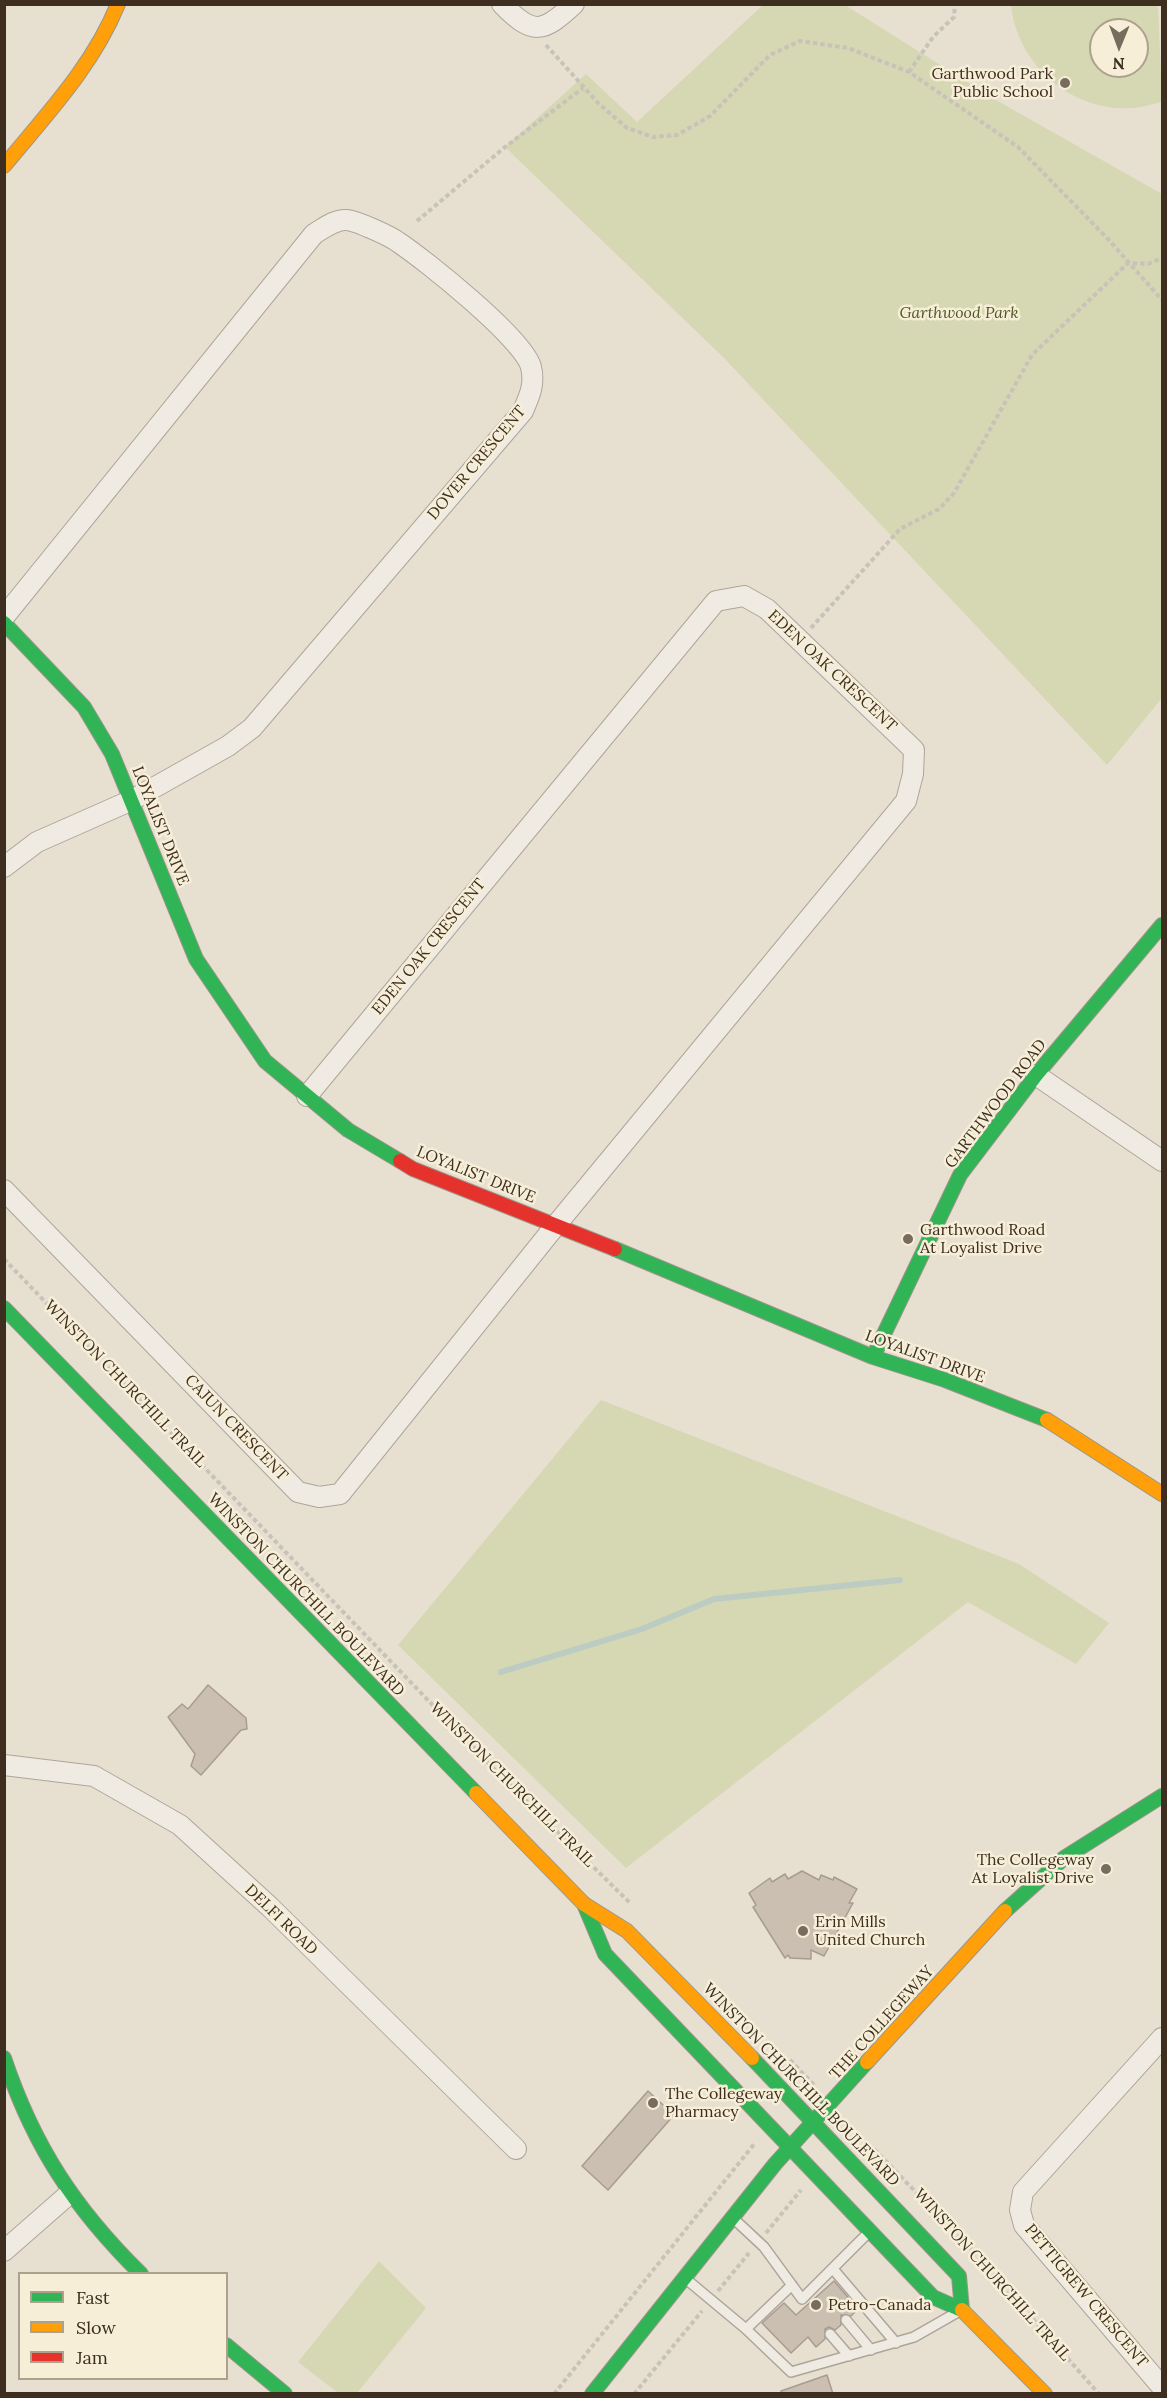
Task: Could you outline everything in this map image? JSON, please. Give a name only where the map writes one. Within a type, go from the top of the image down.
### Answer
[{"type":"street","points":[[4,166],[84,66],[112,22],[118,4]]},
{"type":"street","points":[[502,4],[525,25],[537,29],[547,27],[574,4]]},
{"type":"street","name":"DOVER CRESCENT","points":[[4,617],[314,234],[329,224],[348,220],[397,241],[460,291],[522,350],[531,365],[533,390],[523,411],[252,728],[228,746],[132,800]]},
{"type":"street","name":"EDEN OAK CRESCENT","points":[[307,1096],[716,601],[744,596],[767,609],[914,750],[913,774],[906,801],[556,1225]]},
{"type":"street","name":"LOYALIST DRIVE","points":[[4,623],[57,676],[84,707],[112,754],[196,959],[266,1061],[348,1131],[413,1169],[556,1225],[873,1357],[945,1380],[1055,1423],[1162,1494]]},
{"type":"street","points":[[4,867],[37,842],[132,800]]},
{"type":"street","name":"GARTHWOOD ROAD","points":[[873,1357],[960,1175],[1036,1075],[1162,925]]},
{"type":"street","points":[[1036,1075],[1162,1161]]},
{"type":"street","name":"CAJUN CRESCENT","points":[[4,1190],[298,1492],[320,1497],[340,1494],[556,1225]]},
{"type":"street","name":"WINSTON CHURCHILL BOULEVARD","points":[[4,1308],[584,1904],[627,1931],[815,2123],[960,2276],[962,2310]]},
{"type":"street","name":"DELFI ROAD","points":[[4,1765],[94,1776],[180,1825],[270,1907],[516,2149]]},
{"type":"street","name":"THE COLLEGEWAY","points":[[592,2394],[790,2149],[1016,1901],[1086,1842],[1162,1796]]},
{"type":"street","name":"WINSTON CHURCHILL BOULEVARD","points":[[584,1904],[605,1954],[933,2297],[962,2310],[1045,2394]]},
{"type":"street","name":"PETTIGREW CRESCENT","points":[[1162,2038],[1023,2192],[1020,2210],[1024,2225],[1162,2387]]},
{"type":"street","points":[[4,2058],[25,2118],[68,2195],[95,2228],[139,2272]]},
{"type":"street","points":[[4,2251],[68,2195]]},
{"type":"street","points":[[228,2347],[285,2394]]},
{"type":"lane","points":[[733,2217],[764,2247],[805,2302],[819,2289],[832,2269],[870,2232]]},
{"type":"lane","points":[[832,2269],[897,2343]]},
{"type":"lane","points":[[685,2277],[746,2329],[791,2372],[914,2337],[962,2310]]},
{"type":"lane","points":[[746,2329],[792,2285]]},
{"type":"lane","points":[[846,2320],[872,2350]]},
{"type":"lane","points":[[830,2334],[849,2356]]},
{"type":"path","points":[[909,72],[933,37],[954,17],[956,4]]},
{"type":"path","points":[[537,29],[549,51],[583,88],[627,128],[652,137],[677,135],[710,116],[770,55],[800,41],[848,48],[909,72],[1018,147],[1162,300]]},
{"type":"path","points":[[417,221],[505,147],[583,88]]},
{"type":"path","points":[[800,640],[900,529],[939,510],[954,493],[1032,355],[1128,263],[1148,264],[1162,258]]},
{"type":"path","name":"WINSTON CHURCHILL TRAIL","points":[[4,1259],[497,1772],[635,1908]]},
{"type":"path","points":[[784,2056],[802,2070]]},
{"type":"path","points":[[554,2394],[756,2142]]},
{"type":"path","name":"WINSTON CHURCHILL TRAIL","points":[[866,2142],[891,2163],[973,2251],[1099,2394]]},
{"type":"green space","name":"Garthwood Park","points":[[764,4],[845,5],[996,100],[1162,194],[1162,698],[1107,765],[724,358],[505,147],[586,74],[637,122]]},
{"type":"green space","points":[[1011,4],[1158,5],[1162,102],[1135,108],[1109,107],[1088,102],[1068,93],[1051,80],[1024,46],[1015,26]]},
{"type":"green space","points":[[601,1400],[1019,1564],[1109,1623],[1076,1664],[968,1602],[626,1868],[398,1645]]},
{"type":"green space","points":[[379,2261],[426,2308],[357,2393],[338,2393],[298,2362]]},
{"type":"building","points":[[208,1685],[246,1718],[247,1729],[241,1730],[201,1775],[191,1766],[195,1754],[168,1717],[182,1704],[188,1709]]},
{"type":"building","name":"Erin Mills United Church","points":[[802,1871],[819,1880],[821,1875],[833,1880],[834,1877],[857,1889],[849,1903],[853,1903],[824,1956],[811,1950],[811,1959],[790,1958],[788,1955],[785,1958],[753,1907],[756,1905],[749,1893],[770,1878],[772,1882],[785,1874],[788,1879]]},
{"type":"building","points":[[648,2091],[674,2115],[608,2190],[582,2166]]},
{"type":"building","points":[[834,2281],[858,2309],[851,2316],[841,2315],[841,2325],[835,2330],[829,2327],[825,2329],[825,2339],[816,2347],[808,2337],[791,2353],[762,2323],[784,2303],[796,2315]]},
{"type":"building","points":[[827,2375],[833,2394],[781,2394],[781,2391]]},
{"type":"waterway","points":[[501,1672],[642,1629],[714,1599],[900,1580]]},
{"type":"traffic: fast","points":[[4,623],[84,707],[112,754],[196,959],[265,1061],[348,1130],[400,1161]]},
{"type":"traffic: fast","points":[[873,1357],[960,1175],[1036,1075],[1162,925]]},
{"type":"traffic: fast","points":[[615,1249],[873,1357],[945,1380],[1047,1420]]},
{"type":"traffic: fast","points":[[4,1308],[476,1793]]},
{"type":"traffic: fast","points":[[1005,1911],[1064,1858],[1162,1796]]},
{"type":"traffic: fast","points":[[584,1904],[605,1954],[933,2297],[962,2310]]},
{"type":"traffic: fast","points":[[4,2058],[29,2120],[59,2175],[96,2225],[139,2272]]},
{"type":"traffic: fast","points":[[752,2058],[959,2276],[962,2310]]},
{"type":"traffic: fast","points":[[592,2394],[775,2164],[867,2062]]},
{"type":"traffic: fast","points":[[228,2347],[285,2394]]},
{"type":"traffic: slow","points":[[4,166],[82,69],[108,27],[118,4]]},
{"type":"traffic: slow","points":[[1047,1420],[1162,1494]]},
{"type":"traffic: slow","points":[[476,1793],[584,1904],[627,1931],[752,2058]]},
{"type":"traffic: slow","points":[[867,2062],[1005,1911]]},
{"type":"traffic: slow","points":[[962,2310],[1045,2394]]},
{"type":"traffic: jam","points":[[400,1161],[413,1169],[615,1249]]},
{"type":"place","name":"Garthwood Park Public School","points":[[1065,83]]},
{"type":"place","name":"Garthwood Road At Loyalist Drive","points":[[908,1239]]},
{"type":"place","name":"The Collegeway At Loyalist Drive","points":[[1106,1869]]},
{"type":"place","name":"Erin Mills United Church","points":[[803,1931]]},
{"type":"place","name":"The Collegeway Pharmacy","points":[[653,2103]]},
{"type":"place","name":"Petro-Canada","points":[[816,2305]]}]
